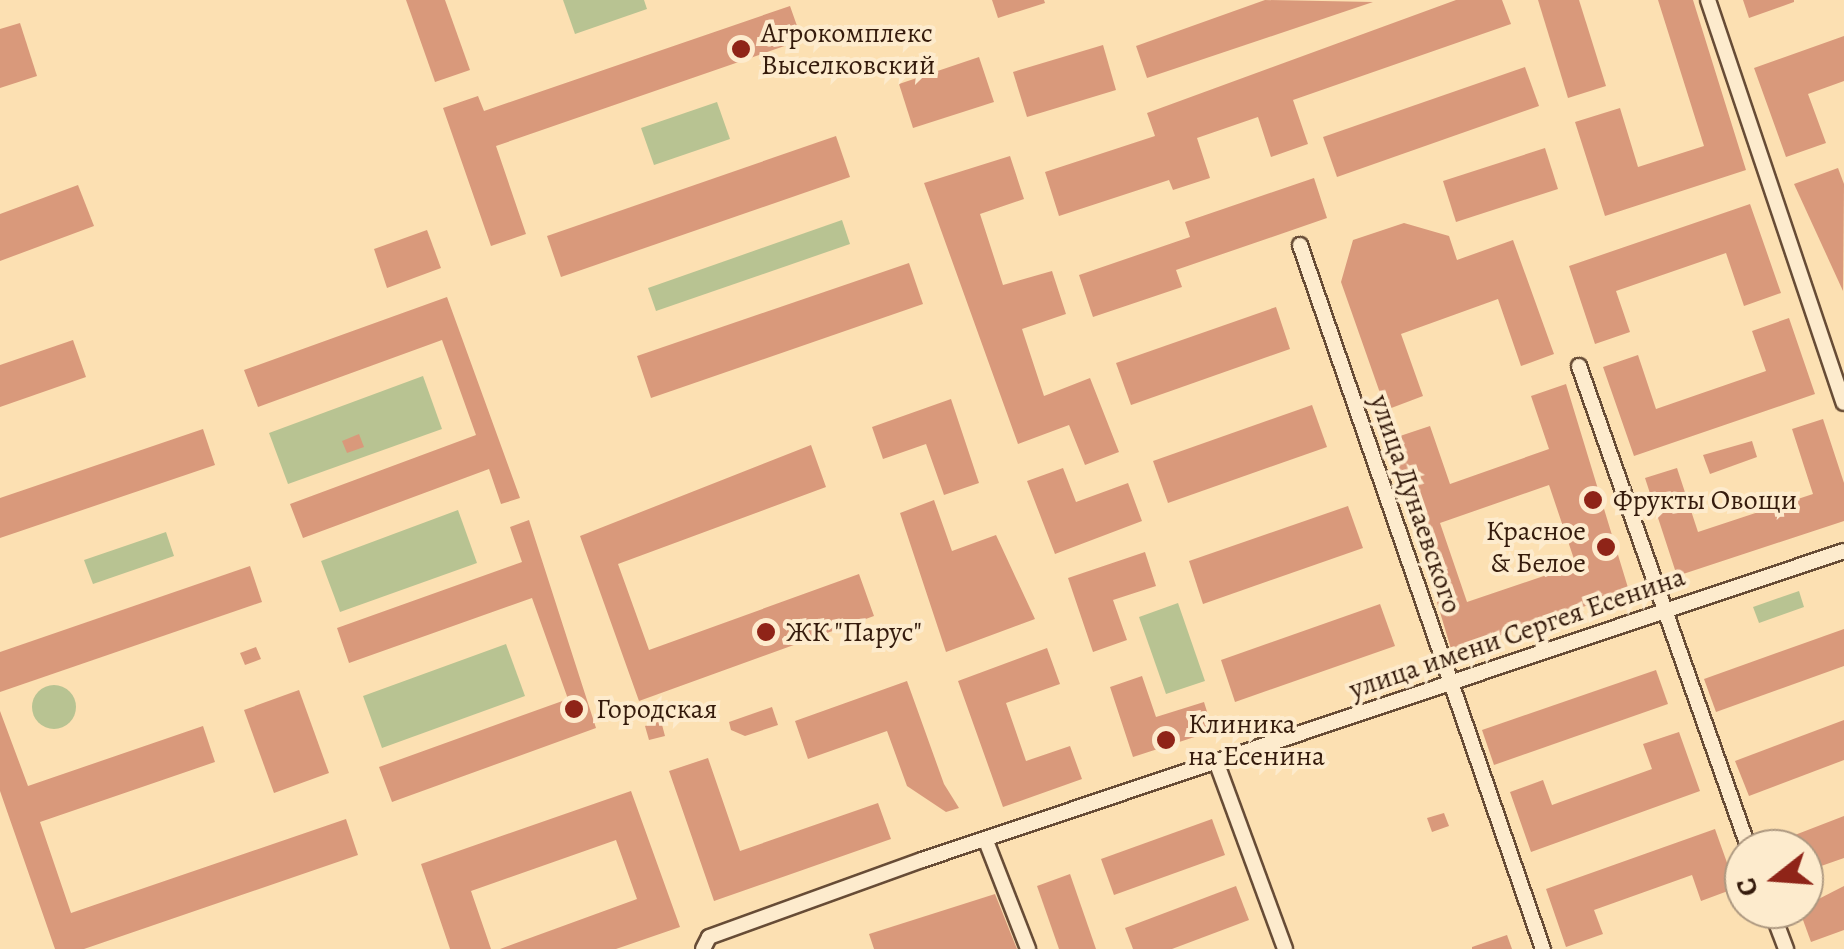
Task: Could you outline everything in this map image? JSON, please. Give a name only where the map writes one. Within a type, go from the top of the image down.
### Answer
[{"type":"street","points":[[1708,0],[1844,403]]},
{"type":"street","name":"улица Дунаевского","points":[[1300,245],[1543,949]]},
{"type":"street","points":[[1579,366],[1742,829]]},
{"type":"street","name":"улица имени Сергея Есенина","points":[[703,949],[708,936],[1217,764],[1450,678],[1844,551]]},
{"type":"street","points":[[1217,764],[1285,949]]},
{"type":"street","points":[[986,841],[1028,949]]},
{"type":"green space","points":[[563,0],[644,0],[647,9],[575,34]]},
{"type":"green space","points":[[717,102],[730,139],[654,165],[641,128]]},
{"type":"green space","points":[[842,220],[850,244],[656,311],[648,288]]},
{"type":"green space","points":[[423,376],[442,429],[288,484],[269,433]]},
{"type":"green space","points":[[458,510],[477,563],[340,612],[321,561]]},
{"type":"green space","points":[[166,532],[174,556],[93,584],[84,560]]},
{"type":"green space","points":[[1799,591],[1804,607],[1759,623],[1753,607]]},
{"type":"green space","points":[[1178,603],[1205,681],[1166,694],[1139,617]]},
{"type":"green space","points":[[506,644],[525,696],[382,748],[363,696]]},
{"type":"green space","points":[[54,685],[70,691],[76,707],[70,723],[54,729],[38,723],[32,707],[38,691]]},
{"type":"building","points":[[406,0],[445,0],[470,70],[435,82]]},
{"type":"building","points":[[992,0],[1044,0],[1045,3],[998,18]]},
{"type":"building","points":[[1265,0],[1373,2],[1147,78],[1136,46]]},
{"type":"building","points":[[1456,0],[1502,0],[1511,24],[1293,100],[1308,144],[1271,157],[1258,117],[1197,138],[1210,178],[1173,190],[1169,180],[1059,216],[1045,172],[1155,136],[1147,113]]},
{"type":"building","points":[[1538,0],[1579,0],[1606,86],[1568,98]]},
{"type":"building","points":[[1658,0],[1693,0],[1746,170],[1605,216],[1575,122],[1620,108],[1638,167],[1704,146]]},
{"type":"building","points":[[1743,0],[1794,0],[1794,2],[1749,18]]},
{"type":"building","points":[[790,6],[802,40],[496,146],[526,234],[491,246],[443,108],[478,96],[484,111]]},
{"type":"building","points":[[20,23],[37,76],[0,88],[0,29]]},
{"type":"building","points":[[1844,36],[1844,81],[1808,94],[1826,143],[1786,157],[1754,68]]},
{"type":"building","points":[[1103,45],[1116,90],[1027,117],[1013,72]]},
{"type":"building","points":[[979,57],[994,102],[913,128],[899,84]]},
{"type":"building","points":[[1525,67],[1539,106],[1337,177],[1323,137]]},
{"type":"building","points":[[836,136],[850,177],[561,277],[547,236]]},
{"type":"building","points":[[1545,148],[1558,189],[1456,222],[1443,181]]},
{"type":"building","points":[[1010,156],[1024,199],[980,214],[1003,285],[1052,271],[1066,314],[1022,329],[1044,396],[1090,378],[1119,452],[1085,465],[1069,425],[1018,444],[924,183]]},
{"type":"building","points":[[1838,168],[1844,184],[1843,291],[1794,184]]},
{"type":"building","points":[[1314,178],[1327,218],[1176,270],[1182,287],[1093,317],[1079,275],[1190,237],[1185,222]]},
{"type":"building","points":[[78,185],[94,226],[0,261],[0,214]]},
{"type":"building","points":[[1750,204],[1781,293],[1744,306],[1726,253],[1616,291],[1630,332],[1595,344],[1569,266]]},
{"type":"building","points":[[1404,223],[1449,236],[1457,260],[1513,240],[1554,354],[1521,366],[1498,299],[1401,334],[1423,396],[1386,410],[1341,282],[1353,240]]},
{"type":"building","points":[[427,230],[441,268],[387,288],[374,249]]},
{"type":"building","points":[[909,263],[923,304],[651,398],[637,356]]},
{"type":"building","points":[[447,297],[520,498],[501,504],[489,469],[303,538],[290,504],[476,435],[442,340],[258,407],[244,370]]},
{"type":"building","points":[[1276,307],[1290,349],[1131,405],[1116,363]]},
{"type":"building","points":[[1789,318],[1815,394],[1634,456],[1603,367],[1638,355],[1656,409],[1766,371],[1752,331]]},
{"type":"building","points":[[73,340],[86,377],[0,407],[0,365]]},
{"type":"building","points":[[1566,384],[1629,591],[1452,652],[1388,440],[1430,426],[1450,484],[1549,449],[1531,396]],"holes":[[[1549,485],[1576,565],[1467,602],[1440,523]]]},
{"type":"building","points":[[951,399],[979,483],[944,495],[926,444],[883,459],[872,427]]},
{"type":"building","points":[[1312,405],[1327,447],[1168,503],[1153,461]]},
{"type":"building","points":[[1823,419],[1844,483],[1844,521],[1677,576],[1645,478],[1677,468],[1698,532],[1813,494],[1792,429]]},
{"type":"building","points":[[203,429],[215,465],[0,538],[0,498]]},
{"type":"building","points":[[359,434],[364,447],[347,453],[342,441]]},
{"type":"building","points":[[1752,441],[1757,457],[1710,474],[1703,455]]},
{"type":"building","points":[[811,445],[826,487],[618,564],[649,650],[859,574],[874,616],[639,701],[580,536]]},
{"type":"building","points":[[1063,468],[1076,502],[1128,483],[1142,521],[1055,554],[1027,481]]},
{"type":"building","points":[[934,500],[952,551],[996,535],[1035,619],[946,652],[900,513]]},
{"type":"building","points":[[1348,506],[1363,548],[1203,604],[1189,561]]},
{"type":"building","points":[[529,520],[596,728],[392,802],[379,767],[568,699],[532,598],[349,663],[337,628],[522,562],[510,527]]},
{"type":"building","points":[[1145,552],[1156,586],[1113,600],[1127,640],[1093,652],[1068,578]]},
{"type":"building","points":[[250,566],[262,602],[0,692],[0,652]]},
{"type":"building","points":[[1380,604],[1395,646],[1235,702],[1221,660]]},
{"type":"building","points":[[1844,629],[1844,666],[1716,712],[1704,679]]},
{"type":"building","points":[[256,647],[261,659],[245,665],[240,653]]},
{"type":"building","points":[[1047,648],[1060,684],[1006,703],[1026,761],[1070,746],[1082,779],[1003,807],[958,681]]},
{"type":"building","points":[[1656,670],[1668,704],[1494,765],[1482,730]]},
{"type":"building","points":[[1142,676],[1156,717],[1204,702],[1213,731],[1133,757],[1110,687]]},
{"type":"building","points":[[907,681],[944,784],[959,808],[946,812],[907,786],[887,731],[808,759],[795,721]]},
{"type":"building","points":[[299,690],[329,773],[274,793],[244,710]]},
{"type":"building","points":[[772,707],[778,725],[745,736],[731,730],[729,722]]},
{"type":"building","points":[[0,711],[28,786],[203,726],[215,762],[40,822],[71,913],[346,819],[358,855],[84,949],[55,949],[0,791]]},
{"type":"building","points":[[1844,720],[1844,760],[1749,796],[1735,761]]},
{"type":"building","points":[[661,721],[665,736],[649,740],[645,726]]},
{"type":"building","points":[[1679,732],[1700,791],[1531,852],[1510,792],[1543,780],[1552,805],[1652,769],[1643,744]]},
{"type":"building","points":[[708,758],[740,851],[878,803],[891,839],[714,901],[669,771]]},
{"type":"building","points":[[631,791],[680,927],[616,949],[500,949],[637,899],[616,840],[471,891],[491,949],[450,949],[421,864]]},
{"type":"building","points":[[1444,813],[1449,826],[1432,832],[1427,818]]},
{"type":"building","points":[[1844,816],[1844,858],[1824,865],[1824,829],[1811,829]]},
{"type":"building","points":[[1212,819],[1225,855],[1114,895],[1101,859]]},
{"type":"building","points":[[1715,829],[1724,854],[1724,892],[1701,901],[1692,875],[1594,910],[1603,934],[1566,947],[1546,889]]},
{"type":"building","points":[[1070,874],[1096,949],[1059,949],[1037,886]]},
{"type":"building","points":[[1236,886],[1249,920],[1172,949],[1133,949],[1125,928]]},
{"type":"building","points":[[1844,886],[1844,930],[1811,942],[1806,929],[1824,929],[1824,896]]},
{"type":"building","points":[[995,894],[1017,949],[874,949],[869,934]]},
{"type":"building","points":[[1507,935],[1512,949],[1472,949],[1472,947]]},
{"type":"place","name":"Агрокомплекс Выселковский","points":[[741,49]]},
{"type":"place","name":"Фрукты Овощи","points":[[1593,500]]},
{"type":"place","name":"Красное & Белое","points":[[1606,547]]},
{"type":"place","name":"ЖК \"Парус\"","points":[[766,632]]},
{"type":"place","name":"Городская","points":[[574,709]]},
{"type":"place","name":"Клиника на Есенина","points":[[1166,740]]}]
